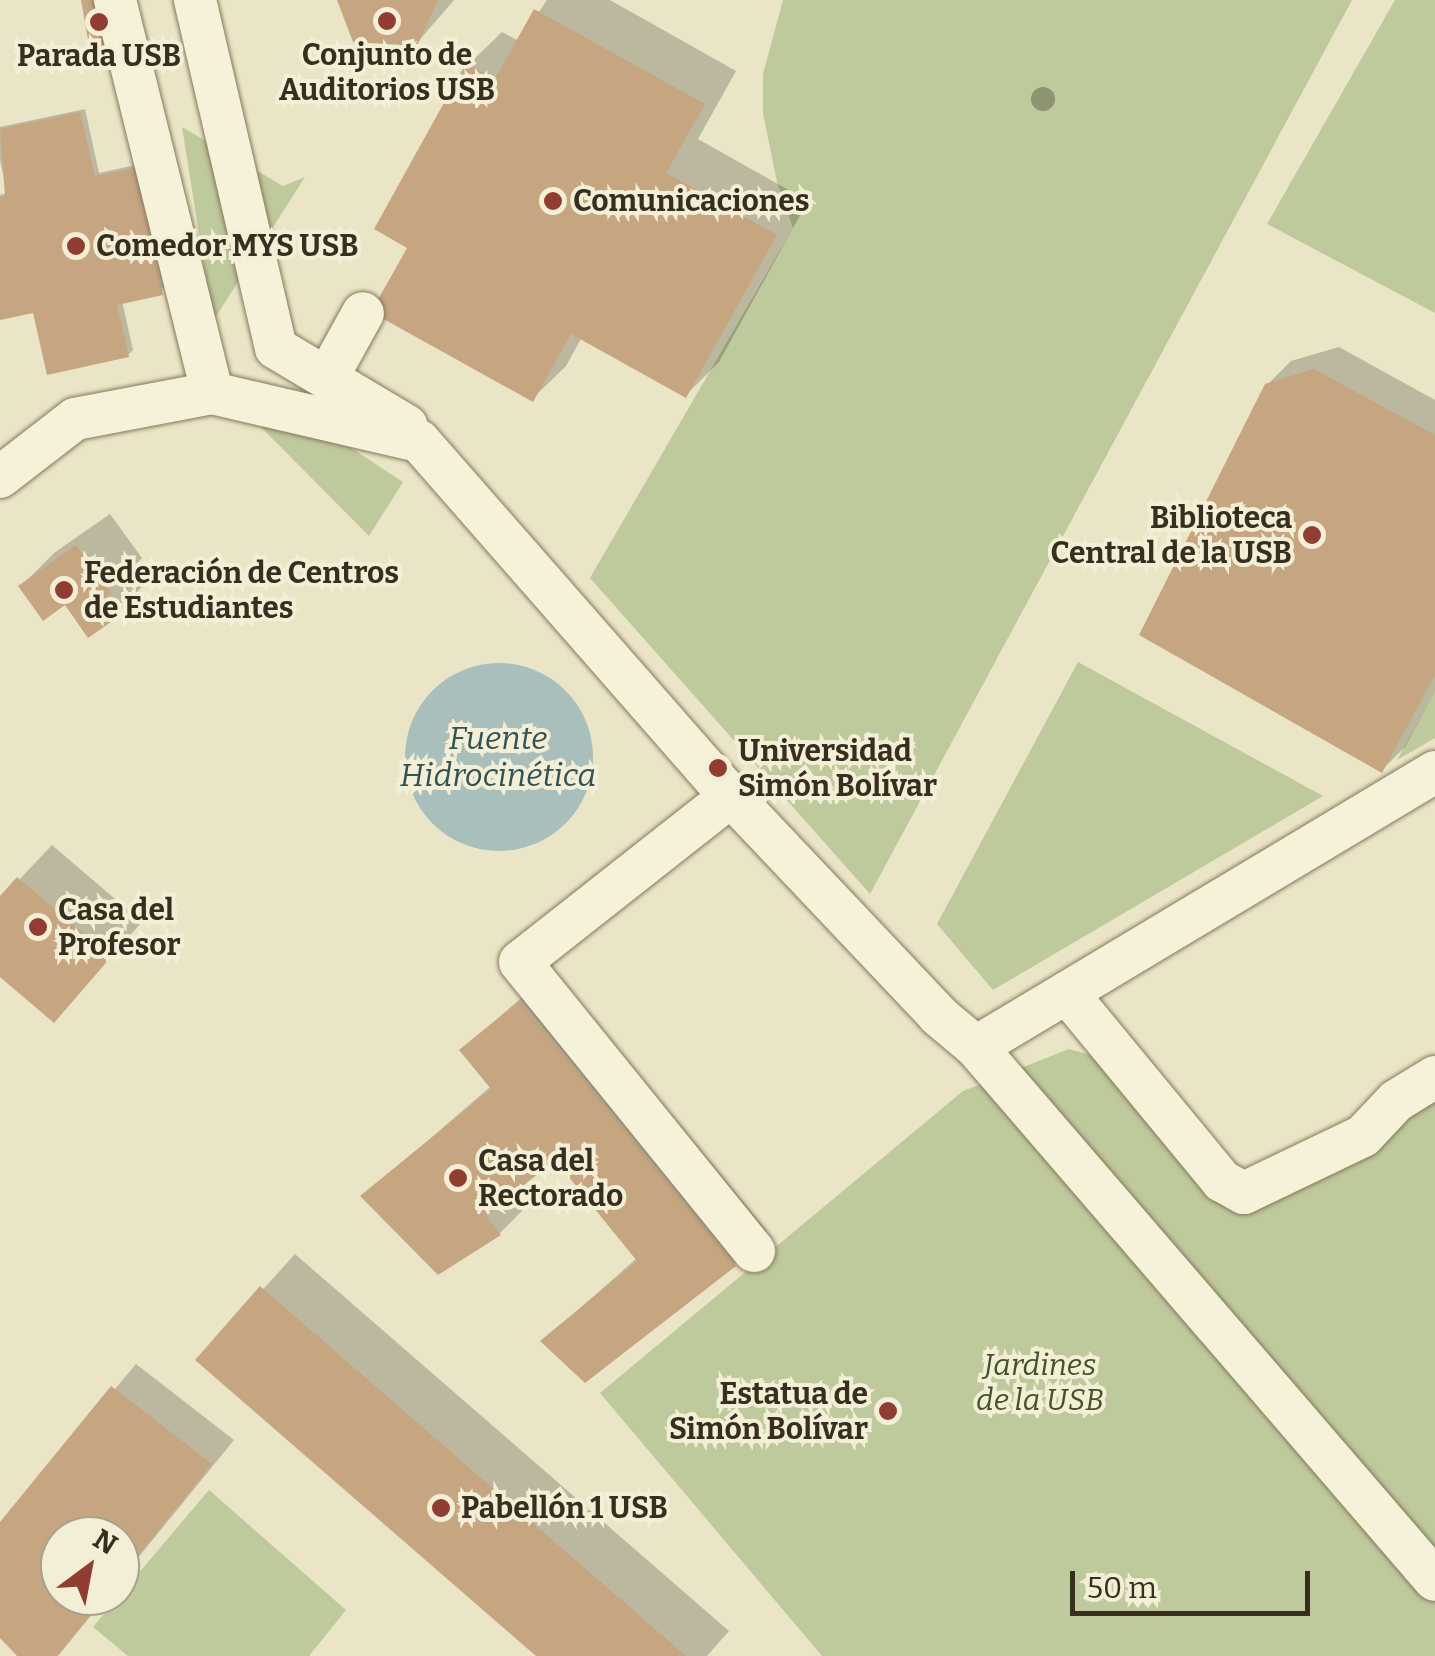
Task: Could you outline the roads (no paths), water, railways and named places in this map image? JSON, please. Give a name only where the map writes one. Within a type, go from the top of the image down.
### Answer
[{"type":"lane","points":[[115,0],[212,393]]},
{"type":"lane","points":[[195,0],[276,348],[410,427],[731,796],[939,1016],[976,1047],[1435,1580]]},
{"type":"lane","points":[[327,378],[363,313]]},
{"type":"lane","points":[[0,477],[74,419],[212,393],[419,440]]},
{"type":"lane","points":[[976,1047],[1435,772]]},
{"type":"lane","points":[[731,796],[520,962],[754,1251]]},
{"type":"lane","points":[[1066,993],[1222,1180],[1244,1193],[1362,1136],[1396,1101],[1435,1078]]},
{"type":"water","name":"Fuente Hidrocinética","points":[[499,663],[535,670],[566,690],[586,721],[593,757],[586,793],[566,824],[535,844],[499,851],[463,844],[432,824],[412,793],[405,757],[412,721],[432,690],[463,670]]},
{"type":"place","name":"Conjunto de Auditorios USB","points":[[387,21]]},
{"type":"place","name":"Parada USB","points":[[99,22]]},
{"type":"place","name":"Comunicaciones","points":[[553,201]]},
{"type":"place","name":"Comedor MYS USB","points":[[76,246]]},
{"type":"place","name":"Biblioteca Central de la USB","points":[[1312,535]]},
{"type":"place","name":"Federación de Centros de Estudiantes","points":[[64,590]]},
{"type":"place","name":"Universidad Simón Bolívar","points":[[718,768]]},
{"type":"place","name":"Casa del Profesor","points":[[38,927]]},
{"type":"place","name":"Casa del Rectorado","points":[[458,1178]]},
{"type":"place","name":"Estatua de Simón Bolívar","points":[[888,1411]]},
{"type":"place","name":"Pabellón 1 USB","points":[[441,1508]]},
{"type":"park label","name":"Jardines de la USB","points":[[1040,1382]]}]
